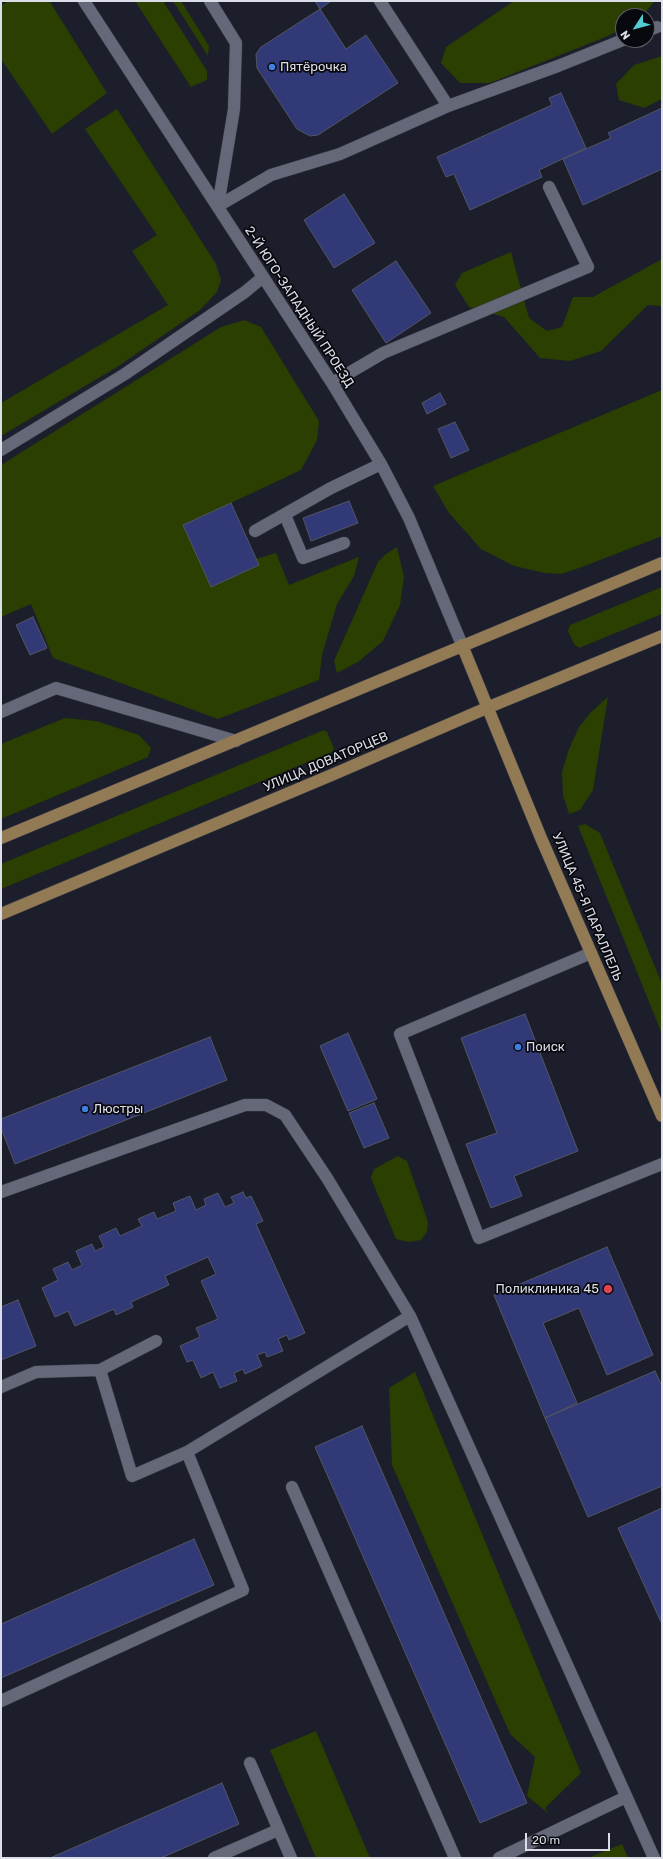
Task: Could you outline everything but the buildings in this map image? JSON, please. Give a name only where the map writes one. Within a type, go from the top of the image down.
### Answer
[{"type":"main road","points":[[1,838],[662,563]]},
{"type":"main road","name":"УЛИЦА ДОВАТОРЦЕВ","points":[[1,914],[489,707],[662,636]]},
{"type":"main road","name":"УЛИЦА 45-Я ПАРАЛЛЕЛЬ","points":[[462,645],[489,707],[541,838],[662,1116]]},
{"type":"street","name":"2-Й ЮГО-ЗАПАДНЫЙ ПРОЕЗД","points":[[84,1],[332,382],[381,464],[409,518],[462,645]]},
{"type":"street","points":[[210,1],[236,43],[234,109],[218,206]]},
{"type":"street","points":[[380,1],[448,106]]},
{"type":"street","points":[[218,206],[271,175],[340,154],[448,106],[558,66],[615,43]]},
{"type":"street","points":[[332,382],[383,353],[588,267],[549,188]]},
{"type":"street","points":[[1,450],[125,374],[245,292],[263,277]]},
{"type":"street","points":[[255,531],[331,488],[381,464]]},
{"type":"street","points":[[285,515],[303,558],[344,543]]},
{"type":"street","points":[[1,712],[56,688],[236,741]]},
{"type":"street","points":[[592,953],[400,1034],[479,1238],[662,1164]]},
{"type":"street","points":[[1,1192],[245,1105],[266,1105],[285,1115],[327,1178],[410,1316],[654,1858]]},
{"type":"street","points":[[100,1370],[132,1476],[187,1452],[410,1316]]},
{"type":"street","points":[[1,1387],[36,1372],[100,1370],[156,1341]]},
{"type":"street","points":[[1,1701],[243,1590],[187,1452]]},
{"type":"street","points":[[292,1487],[455,1858]]},
{"type":"street","points":[[250,1764],[291,1858]]},
{"type":"street","points":[[499,1858],[626,1796]]},
{"type":"street","points":[[214,1858],[278,1830]]},
{"type":"green space","points":[[8,1],[50,2],[107,93],[52,134],[1,59],[1,6]]},
{"type":"green space","points":[[135,1],[163,1],[207,71],[207,80],[191,87]]},
{"type":"green space","points":[[173,1],[181,1],[209,46],[208,56]]},
{"type":"green space","points":[[514,1],[655,1],[649,8],[615,8],[615,32],[490,83],[460,83],[441,63],[446,47]]},
{"type":"green space","points":[[662,56],[662,99],[644,108],[619,100],[616,84],[634,65]]},
{"type":"green space","points":[[117,109],[216,264],[221,280],[217,292],[200,310],[117,367],[1,436],[1,403],[168,305],[132,251],[157,235],[85,129]]},
{"type":"green space","points":[[511,252],[529,318],[547,331],[562,327],[573,297],[593,297],[662,259],[662,306],[648,305],[601,351],[570,361],[540,358],[504,317],[469,307],[455,285],[462,273]]},
{"type":"green space","points":[[244,320],[261,327],[319,421],[317,440],[301,470],[184,525],[211,587],[259,565],[256,559],[276,553],[289,585],[359,557],[354,576],[337,604],[322,655],[319,680],[218,719],[53,658],[31,604],[1,617],[1,465],[221,327]]},
{"type":"green space","points":[[662,390],[662,536],[561,574],[545,573],[514,566],[481,549],[449,513],[433,486]]},
{"type":"green space","points":[[397,547],[404,577],[400,605],[383,641],[358,662],[337,673],[334,661],[378,562],[386,554]]},
{"type":"green space","points":[[662,587],[662,614],[579,648],[574,644],[568,631],[570,625]]},
{"type":"green space","points":[[608,697],[593,790],[580,810],[569,814],[563,795],[562,772],[569,749],[579,727],[590,713]]},
{"type":"green space","points":[[65,718],[96,721],[139,735],[151,748],[148,757],[1,819],[1,744]]},
{"type":"green space","points":[[324,730],[327,732],[334,748],[332,752],[1,889],[1,864]]},
{"type":"green space","points":[[585,824],[600,833],[662,984],[662,1034],[578,826]]},
{"type":"green space","points":[[398,1156],[407,1161],[428,1222],[427,1232],[421,1240],[409,1242],[396,1239],[371,1178],[374,1169]]},
{"type":"green space","points":[[415,1372],[581,1773],[545,1808],[549,1814],[527,1796],[535,1757],[510,1734],[392,1465],[389,1388]]},
{"type":"green space","points":[[316,1731],[370,1858],[316,1858],[270,1750]]},
{"type":"green space","points":[[622,1844],[628,1858],[589,1858],[590,1857]]},
{"type":"place","name":"Пятёрочка","points":[[272,67]]},
{"type":"place","name":"Поиск","points":[[518,1047]]},
{"type":"place","name":"Люстры","points":[[85,1109]]},
{"type":"place","name":"Поликлиника 45","points":[[608,1289]]}]
